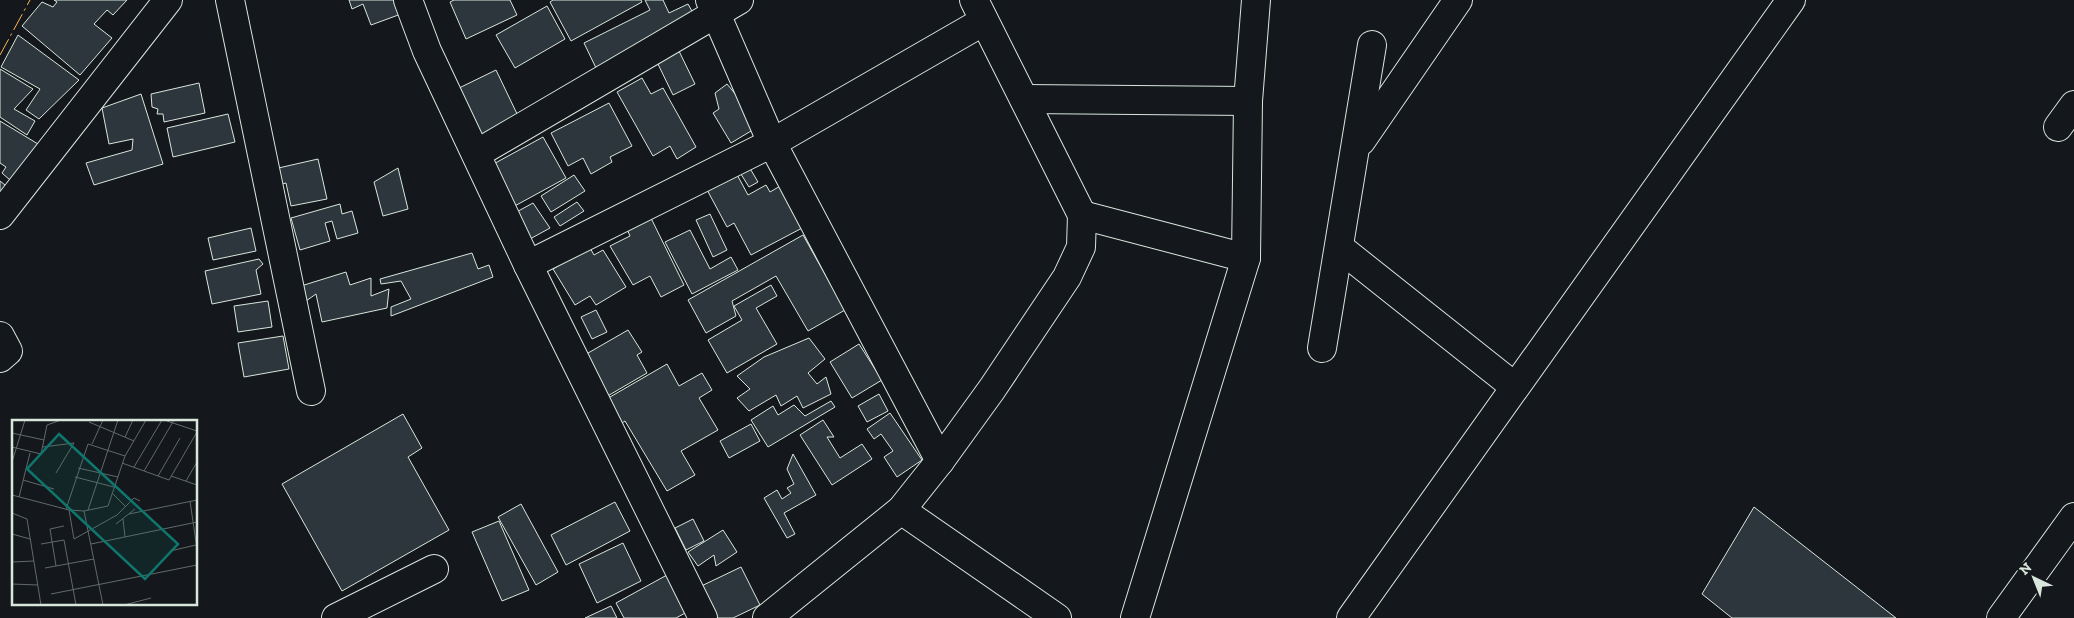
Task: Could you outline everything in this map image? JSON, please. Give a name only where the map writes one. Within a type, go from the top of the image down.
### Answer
[{"type":"street","points":[[0,215],[168,0]]},
{"type":"street","points":[[230,0],[311,390]]},
{"type":"street","points":[[408,0],[427,51],[528,265],[703,618]]},
{"type":"street","points":[[1135,618],[1246,258],[1248,100],[1256,0]]},
{"type":"street","points":[[1357,146],[1458,0]]},
{"type":"street","points":[[1351,618],[1792,0]]},
{"type":"street","points":[[476,154],[722,5],[772,143],[940,461]]},
{"type":"street","points":[[528,265],[772,143],[979,10],[1082,214],[1082,247],[1067,277],[992,389],[940,461],[901,510],[767,618]]},
{"type":"street","points":[[1322,348],[1357,146],[1372,45]]},
{"type":"street","points":[[1024,100],[1248,100]]},
{"type":"street","points":[[2058,127],[2074,105]]},
{"type":"street","points":[[1082,214],[1246,258]]},
{"type":"street","points":[[1340,248],[1515,388]]},
{"type":"street","points":[[0,336],[8,350],[0,358]]},
{"type":"street","points":[[901,510],[1057,618]]},
{"type":"street","points":[[2002,618],[2074,517]]},
{"type":"street","points":[[336,618],[434,569]]},
{"type":"building","points":[[54,0],[127,0],[113,15],[107,10],[94,24],[112,38],[80,75],[22,26],[42,2],[53,7],[57,2]]},
{"type":"building","points":[[349,0],[396,0],[401,14],[371,25],[363,4],[352,9]]},
{"type":"building","points":[[454,0],[510,0],[517,15],[466,39],[450,2]]},
{"type":"building","points":[[553,0],[641,0],[642,2],[571,41],[550,2]]},
{"type":"building","points":[[645,0],[663,0],[669,13],[688,4],[697,20],[597,70],[584,43],[650,10]]},
{"type":"building","points":[[547,6],[565,39],[515,68],[496,35]]},
{"type":"building","points":[[18,35],[79,80],[39,119],[26,110],[40,89],[1,67]]},
{"type":"building","points":[[678,49],[695,84],[673,95],[656,60]]},
{"type":"building","points":[[0,69],[33,89],[14,109],[35,121],[27,135],[0,117]]},
{"type":"building","points":[[496,70],[519,118],[478,138],[455,90]]},
{"type":"building","points":[[642,78],[651,94],[663,88],[696,147],[677,159],[670,146],[653,156],[617,92]]},
{"type":"building","points":[[199,83],[205,113],[164,122],[163,114],[157,114],[158,109],[152,107],[151,94]]},
{"type":"building","points":[[727,84],[761,125],[731,143],[713,113],[719,109],[715,93]]},
{"type":"building","points":[[141,94],[163,164],[94,185],[86,163],[132,150],[133,139],[109,144],[102,108]]},
{"type":"building","points":[[609,103],[632,146],[610,157],[612,162],[591,174],[583,158],[568,166],[551,133]]},
{"type":"building","points":[[228,114],[235,142],[173,157],[167,128]]},
{"type":"building","points":[[0,121],[38,144],[10,180],[2,173],[6,167],[0,163]]},
{"type":"building","points":[[543,137],[566,178],[511,208],[488,167]]},
{"type":"building","points":[[318,159],[327,199],[291,206],[286,183],[278,185],[274,169]]},
{"type":"building","points":[[748,165],[758,182],[749,187],[739,171]]},
{"type":"building","points":[[398,168],[408,209],[383,216],[374,182]]},
{"type":"building","points":[[734,169],[748,195],[766,185],[770,192],[782,185],[804,227],[751,255],[734,223],[727,227],[705,186]]},
{"type":"building","points":[[574,175],[585,191],[551,212],[541,196]]},
{"type":"building","points":[[0,181],[5,185],[3,194],[0,192]]},
{"type":"building","points":[[577,202],[584,211],[560,226],[554,217]]},
{"type":"building","points":[[533,203],[550,228],[530,239],[511,215]]},
{"type":"building","points":[[340,204],[342,214],[352,211],[358,233],[337,239],[332,221],[325,223],[330,241],[300,250],[291,218]]},
{"type":"building","points":[[647,210],[684,285],[661,297],[650,276],[633,285],[610,246],[630,236],[624,222]]},
{"type":"building","points":[[710,214],[727,250],[713,257],[696,220]]},
{"type":"building","points":[[251,228],[256,251],[213,260],[208,238]]},
{"type":"building","points":[[690,230],[710,269],[731,257],[738,270],[692,294],[665,242]]},
{"type":"building","points":[[803,235],[845,310],[808,331],[776,276],[732,301],[736,316],[706,333],[688,300]]},
{"type":"building","points":[[589,246],[594,255],[603,250],[626,287],[596,305],[590,296],[575,305],[553,269]]},
{"type":"building","points":[[472,253],[478,269],[489,265],[493,277],[391,316],[391,307],[411,299],[401,281],[381,284],[380,279]]},
{"type":"building","points":[[259,259],[263,264],[256,270],[261,294],[212,304],[205,271]]},
{"type":"building","points":[[346,272],[350,285],[371,278],[371,296],[389,289],[387,308],[322,322],[316,294],[306,301],[301,286]]},
{"type":"building","points":[[771,285],[777,296],[756,308],[777,344],[727,373],[708,340],[742,320],[734,306]]},
{"type":"building","points":[[268,301],[272,327],[238,332],[234,306]]},
{"type":"building","points":[[596,310],[607,332],[592,339],[581,317]]},
{"type":"building","points":[[628,330],[642,352],[637,355],[647,373],[599,401],[576,360]]},
{"type":"building","points":[[283,336],[289,369],[244,377],[238,343]]},
{"type":"building","points":[[809,338],[825,359],[808,373],[817,384],[826,377],[831,394],[803,408],[797,396],[781,406],[776,395],[749,411],[737,398],[750,389],[737,376],[764,357]]},
{"type":"building","points":[[859,344],[882,380],[852,398],[830,362]]},
{"type":"building","points":[[667,364],[679,386],[702,373],[712,390],[699,398],[718,430],[681,451],[695,475],[667,491],[625,421],[612,429],[598,404]]},
{"type":"building","points":[[879,394],[888,411],[867,422],[858,406]]},
{"type":"building","points":[[831,401],[835,407],[768,447],[751,420],[773,406],[778,415],[794,405],[805,416]]},
{"type":"building","points":[[890,413],[922,460],[897,477],[884,457],[893,451],[881,434],[874,439],[867,429]]},
{"type":"building","points":[[403,414],[422,448],[408,457],[449,530],[342,591],[282,484]]},
{"type":"building","points":[[823,420],[834,437],[827,437],[840,458],[862,444],[872,459],[832,485],[800,435]]},
{"type":"building","points":[[751,424],[760,441],[729,458],[720,441]]},
{"type":"building","points":[[793,454],[816,495],[784,513],[795,534],[787,538],[764,498],[777,490],[782,499],[791,493],[787,488],[794,484],[787,469]]},
{"type":"building","points":[[615,502],[630,531],[566,565],[551,535]]},
{"type":"building","points":[[521,504],[558,572],[536,585],[498,517]]},
{"type":"building","points":[[1754,507],[1896,618],[1732,618],[1702,594]]},
{"type":"building","points":[[693,519],[704,541],[686,550],[675,528]]},
{"type":"building","points":[[499,521],[529,590],[502,601],[472,532]]},
{"type":"building","points":[[723,530],[737,552],[716,566],[714,555],[698,566],[688,552]]},
{"type":"building","points":[[623,543],[641,581],[597,603],[579,564]]},
{"type":"building","points":[[741,567],[760,605],[733,618],[706,618],[693,590]]},
{"type":"building","points":[[667,575],[687,612],[676,618],[624,618],[616,603]]},
{"type":"building","points":[[611,606],[617,618],[585,618]]},
{"type":"power","points":[[0,55],[30,0]]}]
